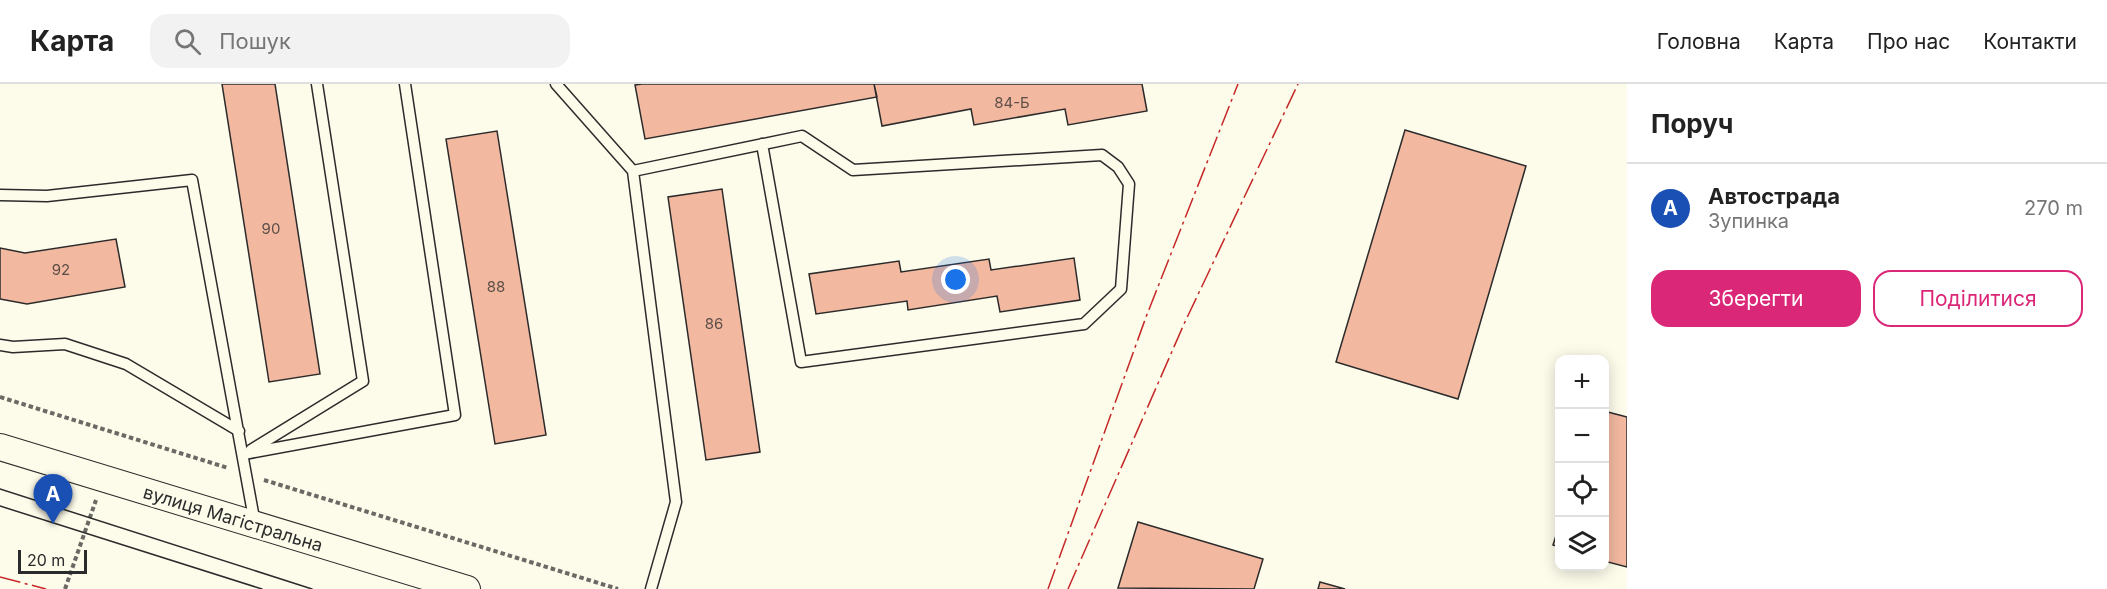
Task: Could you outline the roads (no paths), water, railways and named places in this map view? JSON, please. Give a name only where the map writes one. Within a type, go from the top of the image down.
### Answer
[{"type":"street","name":"вулиця Магістральна","points":[[0,447],[466,589]]},
{"type":"lane","points":[[244,454],[363,381],[317,84]]},
{"type":"lane","points":[[244,454],[455,415],[405,84]]},
{"type":"lane","points":[[556,84],[633,171],[676,502],[651,589]]},
{"type":"lane","points":[[633,171],[762,144],[802,136],[853,170],[1102,155],[1118,166],[1129,184],[1121,289],[1084,324],[801,362],[762,144]]},
{"type":"lane","points":[[0,195],[47,196],[192,180],[256,525]]},
{"type":"lane","points":[[0,345],[13,347],[65,344],[126,364],[239,431]]},
{"type":"tram line","points":[[0,489],[312,589]]},
{"type":"tram line","points":[[0,506],[262,589]]},
{"type":"place","name":"Автострада","points":[[53,524]]}]
